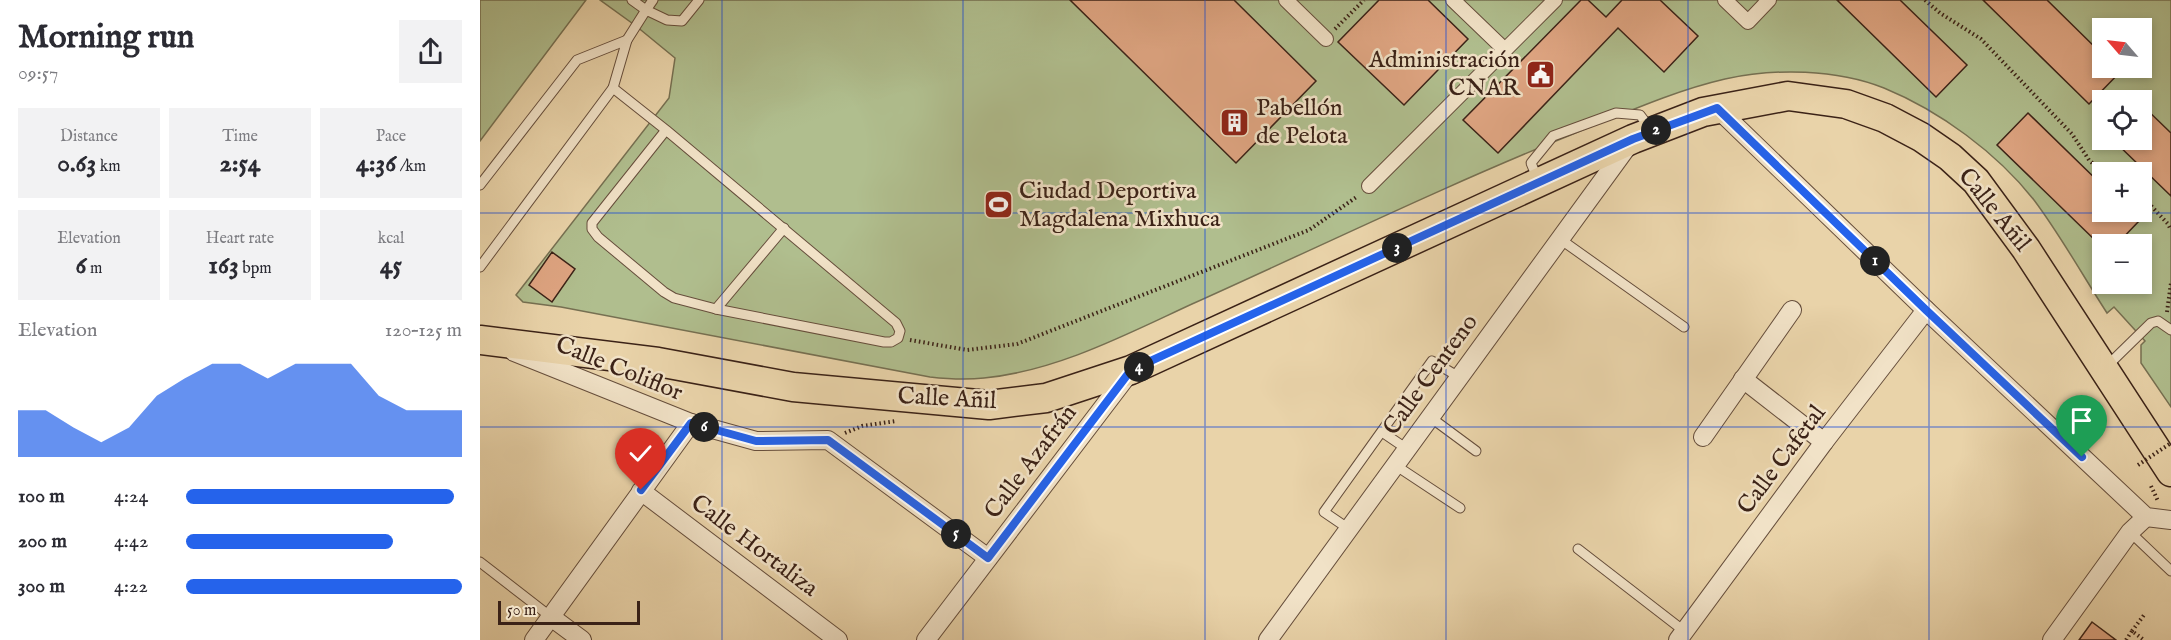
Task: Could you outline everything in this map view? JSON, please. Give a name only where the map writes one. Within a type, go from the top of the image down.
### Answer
[{"type":"main road","name":"Calle Añil","points":[[482,340],[658,362],[793,387],[989,405],[1046,398],[1131,370],[1643,135],[1717,108],[1788,96],[1846,104],[1886,118],[1950,157],[1976,181],[2026,249],[2171,472]]},
{"type":"street","points":[[1286,0],[1326,39]]},
{"type":"street","points":[[1453,0],[1505,50]]},
{"type":"street","points":[[1369,186],[1555,0]]},
{"type":"street","points":[[1725,0],[1748,22],[1769,0]]},
{"type":"street","points":[[1717,108],[1926,310],[2146,517],[2171,520]]},
{"type":"street","name":"Calle Centeno","points":[[1268,640],[1560,239],[1643,135]]},
{"type":"street","points":[[1702,437],[1791,310]]},
{"type":"street","name":"Calle Cafetal","points":[[1681,636],[1824,442],[1926,310]]},
{"type":"street","name":"Calle Coliflor","points":[[482,340],[691,423],[756,441],[828,440],[988,558]]},
{"type":"street","name":"Calle Azafrán","points":[[926,640],[1131,370]]},
{"type":"street","points":[[1743,379],[1824,442]]},
{"type":"street","points":[[534,640],[691,423]]},
{"type":"street","name":"Calle Hortaliza","points":[[641,490],[838,640]]},
{"type":"street","points":[[2052,640],[2130,532],[2146,517]]},
{"type":"street","points":[[551,617],[582,640]]},
{"type":"lane","points":[[632,0],[667,20],[682,21],[699,0]]},
{"type":"lane","points":[[480,267],[613,88],[627,40],[653,0]]},
{"type":"lane","points":[[480,185],[577,60],[627,40]]},
{"type":"lane","points":[[613,88],[666,130],[784,228],[896,324],[900,331],[898,338],[884,342],[716,309],[674,298],[598,237],[592,229],[592,223],[666,130]]},
{"type":"lane","points":[[716,309],[784,228]]},
{"type":"lane","points":[[1560,239],[1684,327]]},
{"type":"lane","points":[[2104,369],[2151,323],[2158,321],[2168,327]]},
{"type":"lane","points":[[1349,529],[1324,512],[1432,361],[1459,377]]},
{"type":"lane","points":[[1430,417],[1476,451]]},
{"type":"lane","points":[[1382,432],[1407,449]]},
{"type":"lane","points":[[1395,465],[1460,508]]},
{"type":"lane","points":[[2130,532],[2171,571]]},
{"type":"lane","points":[[1578,549],[1681,636]]},
{"type":"lane","points":[[480,562],[551,617]]},
{"type":"path","points":[[1326,39],[1364,0]]},
{"type":"path","points":[[1925,0],[1940,13],[1981,39],[2073,134],[2092,163]]},
{"type":"path","points":[[898,338],[967,350],[1017,344],[1309,230],[1332,216],[1369,186]]},
{"type":"path","points":[[2152,205],[2171,230]]},
{"type":"path","points":[[2168,327],[2171,283]]},
{"type":"path","points":[[2138,465],[2171,443]]},
{"type":"path","points":[[2126,640],[2144,615]]},
{"type":"path","points":[[2132,631],[2144,640]]},
{"type":"green space","points":[[480,0],[586,0],[480,141]]},
{"type":"green space","name":"Ciudad Deportiva Magdalena Mixhuca","points":[[600,0],[2171,0],[2171,407],[2141,363],[2141,345],[2145,341],[2114,307],[2107,313],[2095,294],[2152,294],[2152,234],[2092,234],[2092,289],[2034,200],[2003,166],[1966,135],[1926,109],[1884,88],[1846,77],[1805,72],[1744,75],[1686,90],[1648,104],[1477,174],[1117,339],[1038,368],[1011,374],[970,379],[930,377],[561,307],[523,302],[516,295],[669,98],[675,58]]},
{"type":"building","name":"Pabellón de Pelota","points":[[1070,0],[1234,0],[1316,81],[1236,163]]},
{"type":"building","points":[[1379,0],[1428,0],[1468,39],[1404,105],[1338,42]]},
{"type":"building","name":"Administración CNAR","points":[[1581,0],[1588,0],[1606,17],[1622,0],[1660,0],[1698,36],[1664,72],[1618,28],[1498,153],[1463,120]]},
{"type":"building","points":[[1837,0],[1900,0],[1967,65],[1936,97]]},
{"type":"building","points":[[1983,0],[2047,0],[2092,44],[2092,78],[2114,78],[2103,90],[2092,90],[2092,101],[2089,104]]},
{"type":"building","points":[[2028,113],[2092,175],[2092,222],[2138,222],[2127,234],[2092,234],[2092,237],[1997,145]]},
{"type":"building","points":[[2152,115],[2171,133],[2171,196],[2152,178],[2152,162],[2136,162],[2123,150],[2152,150]]},
{"type":"building","points":[[552,252],[575,269],[552,302],[529,285]]},
{"type":"building","points":[[2092,622],[2116,640],[2079,640]]},
{"type":"place","name":"Administración CNAR","points":[[1541,74]]},
{"type":"place","name":"Pabellón de Pelota","points":[[1235,122]]},
{"type":"place","name":"Ciudad Deportiva Magdalena Mixhuca","points":[[998,205]]},
{"type":"route","points":[[641,490],[691,423],[756,441],[828,440],[988,558],[1131,370],[1633,139],[1717,108],[2082,457]]}]
